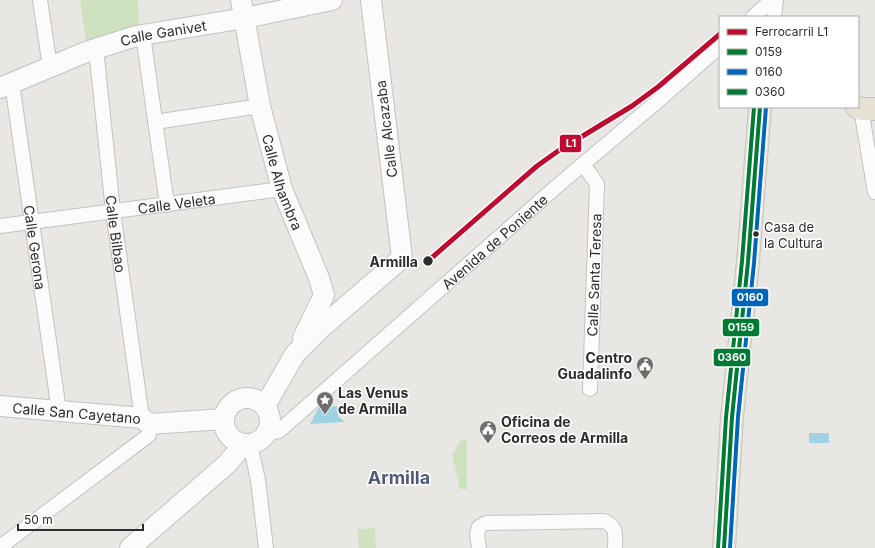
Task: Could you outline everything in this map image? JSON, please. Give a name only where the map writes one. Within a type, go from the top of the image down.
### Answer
[{"type":"main road","name":"Calle Alcazaba","points":[[295,354],[321,328],[402,258],[371,0]]},
{"type":"main road","name":"Calle Ganivet","points":[[6,85],[96,49],[143,35],[243,9],[323,1]]},
{"type":"main road","name":"Calle Alhambra","points":[[243,9],[260,106],[282,190],[319,278],[324,295],[295,354]]},
{"type":"main road","points":[[724,548],[733,412],[748,262],[760,108]]},
{"type":"main road","points":[[265,406],[295,354]]},
{"type":"main road","points":[[248,398],[258,401],[265,406],[270,416],[270,424],[267,433],[260,441],[240,444],[234,441],[224,428],[224,419],[227,409],[232,403],[239,399],[248,398]]},
{"type":"main road","name":"Calle San Cayetano","points":[[0,406],[145,421],[224,419]]},
{"type":"main road","points":[[130,548],[228,464],[247,444]]},
{"type":"street","points":[[40,0],[50,67]]},
{"type":"street","points":[[754,16],[772,0]]},
{"type":"street","points":[[774,16],[776,0]]},
{"type":"street","points":[[143,35],[167,205]]},
{"type":"street","name":"Avenida de Poniente","points":[[267,433],[279,431],[556,187],[719,47]]},
{"type":"street","name":"Calle Bilbao","points":[[96,49],[114,211],[145,421]]},
{"type":"street","name":"Calle Gerona","points":[[6,85],[33,222],[59,411]]},
{"type":"street","points":[[155,122],[260,106]]},
{"type":"street","points":[[865,108],[875,192]]},
{"type":"street","name":"Calle Santa Teresa","points":[[584,164],[597,184],[590,389]]},
{"type":"street","name":"Calle Veleta","points":[[0,226],[282,190]]},
{"type":"street","points":[[0,547],[149,435],[145,421]]},
{"type":"street","points":[[247,444],[258,480],[266,548]]},
{"type":"street","points":[[479,548],[477,534],[479,527],[486,523],[604,521],[611,524],[615,531],[615,548]]},
{"type":"green space","points":[[80,0],[138,0],[139,26],[86,42]]},
{"type":"green space","points":[[461,440],[467,440],[467,489],[460,489],[452,455]]},
{"type":"green space","points":[[375,528],[376,548],[359,548],[357,529]]},
{"type":"water","points":[[340,406],[338,416],[345,422],[310,424],[319,407]]},
{"type":"water","points":[[809,433],[829,433],[829,443],[809,443]]},
{"type":"tram line","points":[[387,297],[428,261]]},
{"type":"tram line","points":[[399,312],[441,275]]},
{"type":"rail line","name":"L1","points":[[428,261],[537,166],[558,151],[632,106],[658,87],[719,35]]},
{"type":"transit line","name":"0360","points":[[718,548],[726,417],[742,261],[754,108]]},
{"type":"transit line","name":"0159","points":[[724,548],[732,417],[748,262],[760,108]]},
{"type":"transit line","name":"0160","points":[[730,548],[738,417],[754,263],[766,108]]},
{"type":"place","name":"Casa de la Cultura","points":[[756,234]]},
{"type":"place","name":"Armilla","points":[[428,261]]},
{"type":"place","name":"Centro Guadalinfo","points":[[645,380]]},
{"type":"place","name":"Las Venus de Armilla","points":[[325,415]]},
{"type":"place","name":"Oficina de Correos de Armilla","points":[[488,444]]},
{"type":"district","name":"Armilla","points":[[399,477]]}]
